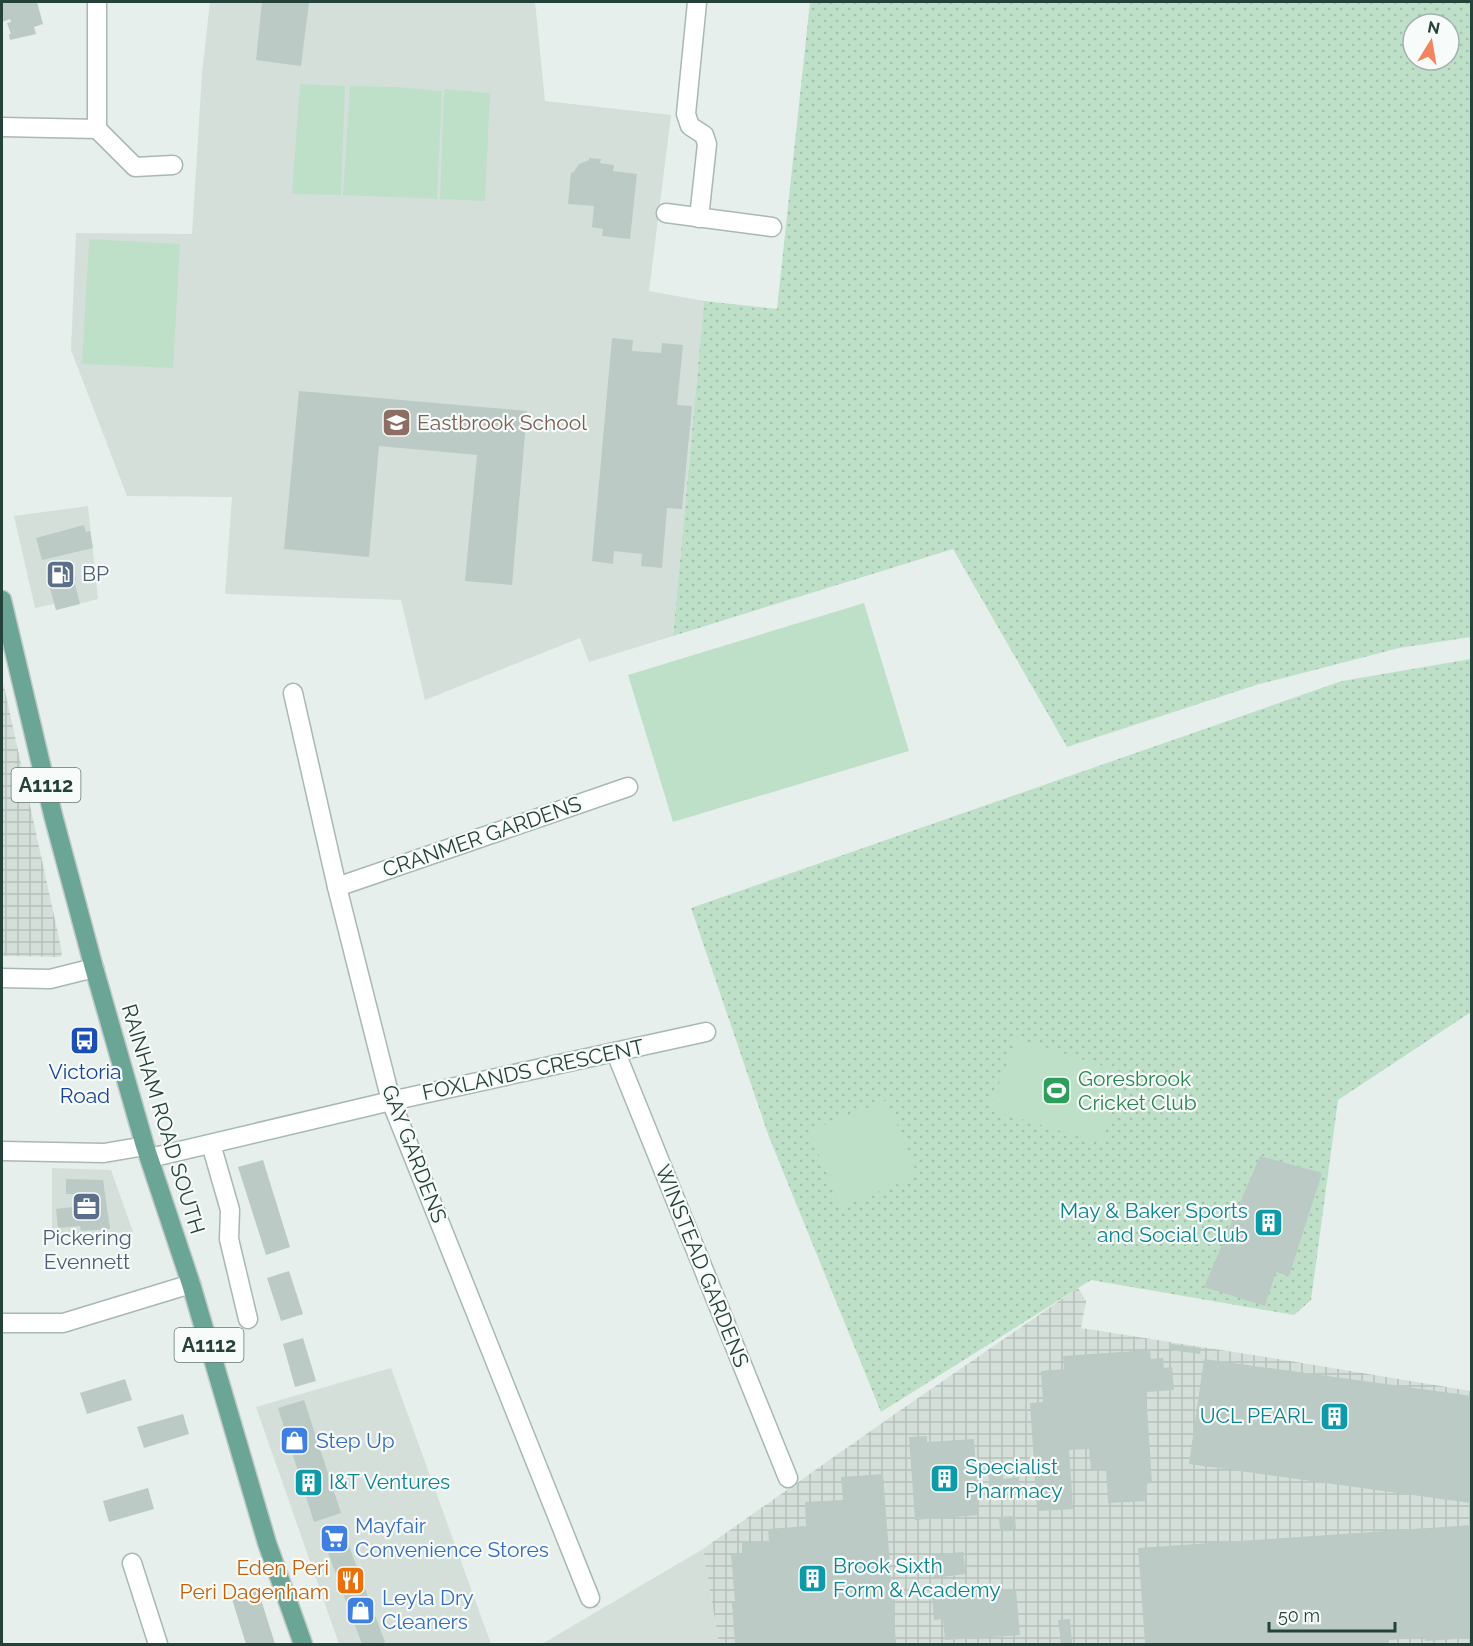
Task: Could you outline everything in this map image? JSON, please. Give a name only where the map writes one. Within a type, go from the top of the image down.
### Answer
[{"type":"main road","name":"RAINHAM ROAD SOUTH","points":[[2,600],[94,968],[148,1152],[191,1284],[267,1543],[303,1644]]},
{"type":"street","points":[[97,2],[98,129],[135,167],[173,165]]},
{"type":"street","points":[[697,2],[686,114],[690,126],[704,135],[707,144],[699,218]]},
{"type":"street","points":[[2,127],[98,129]]},
{"type":"street","points":[[666,213],[772,228]]},
{"type":"street","name":"GAY GARDENS","points":[[293,693],[337,887],[391,1101],[590,1598]]},
{"type":"street","name":"CRANMER GARDENS","points":[[337,887],[628,787]]},
{"type":"street","points":[[2,978],[50,979],[94,968]]},
{"type":"street","name":"FOXLANDS CRESCENT","points":[[148,1152],[211,1144],[391,1101],[706,1032]]},
{"type":"street","name":"WINSTEAD GARDENS","points":[[616,1053],[788,1478]]},
{"type":"street","points":[[211,1144],[230,1210],[230,1239],[248,1319]]},
{"type":"street","points":[[2,1151],[148,1152]]},
{"type":"street","points":[[2,1323],[63,1323],[191,1284]]},
{"type":"street","points":[[132,1563],[158,1644]]},
{"type":"shaded area","name":"Eastbrook School","points":[[210,2],[535,2],[545,101],[671,115],[649,291],[704,301],[673,636],[589,662],[580,638],[425,700],[401,600],[225,594],[232,497],[127,496],[71,350],[76,233],[192,234],[202,73]]},
{"type":"shaded area","name":"BP","points":[[88,506],[98,599],[56,610],[54,604],[35,608],[14,516]]},
{"type":"shaded area","points":[[2,677],[62,952],[61,957],[2,956]]},
{"type":"shaded area","points":[[52,1168],[111,1170],[133,1232],[52,1235]]},
{"type":"shaded area","points":[[1078,1288],[1086,1301],[1081,1328],[1471,1391],[1471,1644],[719,1644],[703,1549]]},
{"type":"shaded area","points":[[391,1368],[491,1644],[339,1644],[256,1407]]},
{"type":"shaded area","points":[[703,1549],[719,1644],[542,1644]]},
{"type":"green space","points":[[810,2],[1471,2],[1471,637],[1399,648],[1256,685],[1067,747],[953,549],[673,636],[704,301],[777,309]]},
{"type":"green space","points":[[300,84],[345,86],[341,195],[292,194]]},
{"type":"green space","points":[[350,86],[442,91],[437,199],[343,195]]},
{"type":"green space","points":[[444,89],[490,93],[485,201],[440,199]]},
{"type":"green space","points":[[89,239],[180,244],[173,368],[82,364]]},
{"type":"green space","points":[[864,603],[909,751],[673,822],[628,675]]},
{"type":"green space","points":[[1471,659],[1471,1012],[1338,1100],[1311,1300],[1294,1315],[1091,1280],[881,1412],[769,1137],[691,908],[1342,681]]},
{"type":"green space","name":"Goresbrook Cricket Club","points":[[1017,1038],[1124,1073],[1102,1144],[989,1109]]},
{"type":"green space","points":[[887,1100],[918,1176],[840,1207],[809,1131]]},
{"type":"building","points":[[2,2],[37,2],[43,24],[34,27],[36,34],[10,40],[9,34],[11,34],[7,23],[11,22],[10,19],[2,22]]},
{"type":"building","points":[[262,2],[309,2],[301,66],[256,60]]},
{"type":"building","points":[[589,158],[601,159],[600,163],[614,165],[613,171],[637,174],[630,239],[602,236],[603,229],[592,227],[594,206],[568,204],[571,172],[573,173],[579,164]]},
{"type":"building","points":[[612,338],[633,340],[632,351],[661,353],[662,343],[683,345],[677,405],[692,406],[682,509],[667,508],[662,568],[641,566],[642,554],[614,551],[613,564],[592,561]]},
{"type":"building","points":[[299,391],[527,411],[512,585],[465,581],[477,455],[379,446],[369,557],[284,549]]},
{"type":"building","points":[[84,525],[86,532],[90,531],[93,548],[42,560],[36,538]]},
{"type":"building","points":[[73,568],[80,604],[56,610],[46,574]]},
{"type":"building","name":"May & Baker Sports and Social Club","points":[[1260,1156],[1322,1173],[1289,1276],[1276,1272],[1265,1306],[1204,1287]]},
{"type":"building","points":[[263,1160],[290,1247],[266,1255],[238,1167]]},
{"type":"building","points":[[66,1179],[103,1180],[110,1229],[81,1231],[80,1226],[58,1228],[56,1209],[81,1206],[77,1194],[66,1194]]},
{"type":"building","points":[[289,1271],[303,1314],[281,1321],[267,1278]]},
{"type":"building","points":[[303,1338],[316,1381],[295,1387],[283,1344]]},
{"type":"building","points":[[1171,1344],[1201,1348],[1200,1354],[1170,1350]]},
{"type":"building","points":[[1150,1350],[1151,1359],[1163,1358],[1164,1368],[1172,1367],[1174,1390],[1146,1392],[1152,1483],[1146,1484],[1147,1501],[1108,1503],[1106,1469],[1091,1470],[1089,1449],[1069,1450],[1073,1509],[1037,1511],[1030,1403],[1043,1402],[1041,1371],[1064,1369],[1063,1356]]},
{"type":"building","name":"UCL PEARL","points":[[1204,1359],[1472,1396],[1472,1493],[1470,1503],[1189,1464]]},
{"type":"building","points":[[125,1379],[132,1400],[87,1414],[80,1393]]},
{"type":"building","points":[[304,1400],[341,1513],[314,1522],[278,1408]]},
{"type":"building","points":[[183,1414],[189,1434],[144,1448],[137,1427]]},
{"type":"building","name":"Specialist Pharmacy","points":[[927,1436],[927,1442],[974,1439],[979,1515],[915,1520],[909,1437]]},
{"type":"building","points":[[1003,1469],[1003,1479],[1019,1477],[1020,1490],[990,1492],[988,1470]]},
{"type":"building","name":"Brook Sixth Form & Academy","points":[[883,1474],[896,1644],[735,1644],[732,1603],[735,1602],[731,1555],[742,1554],[742,1543],[769,1541],[768,1529],[806,1526],[805,1502],[843,1500],[841,1477]]},
{"type":"building","points":[[148,1488],[154,1509],[109,1522],[103,1501]]},
{"type":"building","points":[[1015,1516],[1016,1529],[1000,1530],[999,1517]]},
{"type":"building","points":[[1472,1525],[1472,1638],[1425,1641],[1425,1637],[1371,1644],[1145,1644],[1138,1548]]},
{"type":"building","points":[[342,1527],[385,1642],[362,1644],[321,1534]]},
{"type":"building","points":[[963,1552],[966,1574],[934,1578],[932,1555]]},
{"type":"building","points":[[258,1590],[275,1644],[246,1644],[232,1599]]},
{"type":"building","points":[[1016,1590],[1020,1635],[945,1640],[943,1619],[934,1620],[932,1597]]},
{"type":"building","points":[[1070,1619],[1072,1644],[1061,1644],[1058,1620]]},
{"type":"place","name":"Eastbrook School","points":[[396,423]]},
{"type":"place","name":"BP","points":[[61,574]]},
{"type":"place","name":"Victoria Road","points":[[85,1041]]},
{"type":"place","name":"Goresbrook Cricket Club","points":[[1057,1091]]},
{"type":"place","name":"Pickering Evennett","points":[[87,1207]]},
{"type":"place","name":"May & Baker Sports and Social Club","points":[[1269,1223]]},
{"type":"place","name":"UCL PEARL","points":[[1334,1416]]},
{"type":"place","name":"Step Up","points":[[295,1441]]},
{"type":"place","name":"Specialist Pharmacy","points":[[944,1479]]},
{"type":"place","name":"I&T Ventures","points":[[308,1482]]},
{"type":"place","name":"Mayfair Convenience Stores","points":[[334,1538]]},
{"type":"place","name":"Brook Sixth Form & Academy","points":[[812,1578]]},
{"type":"place","name":"Eden Peri Peri Dagenham","points":[[350,1580]]},
{"type":"place","name":"Leyla Dry Cleaners","points":[[361,1610]]}]
